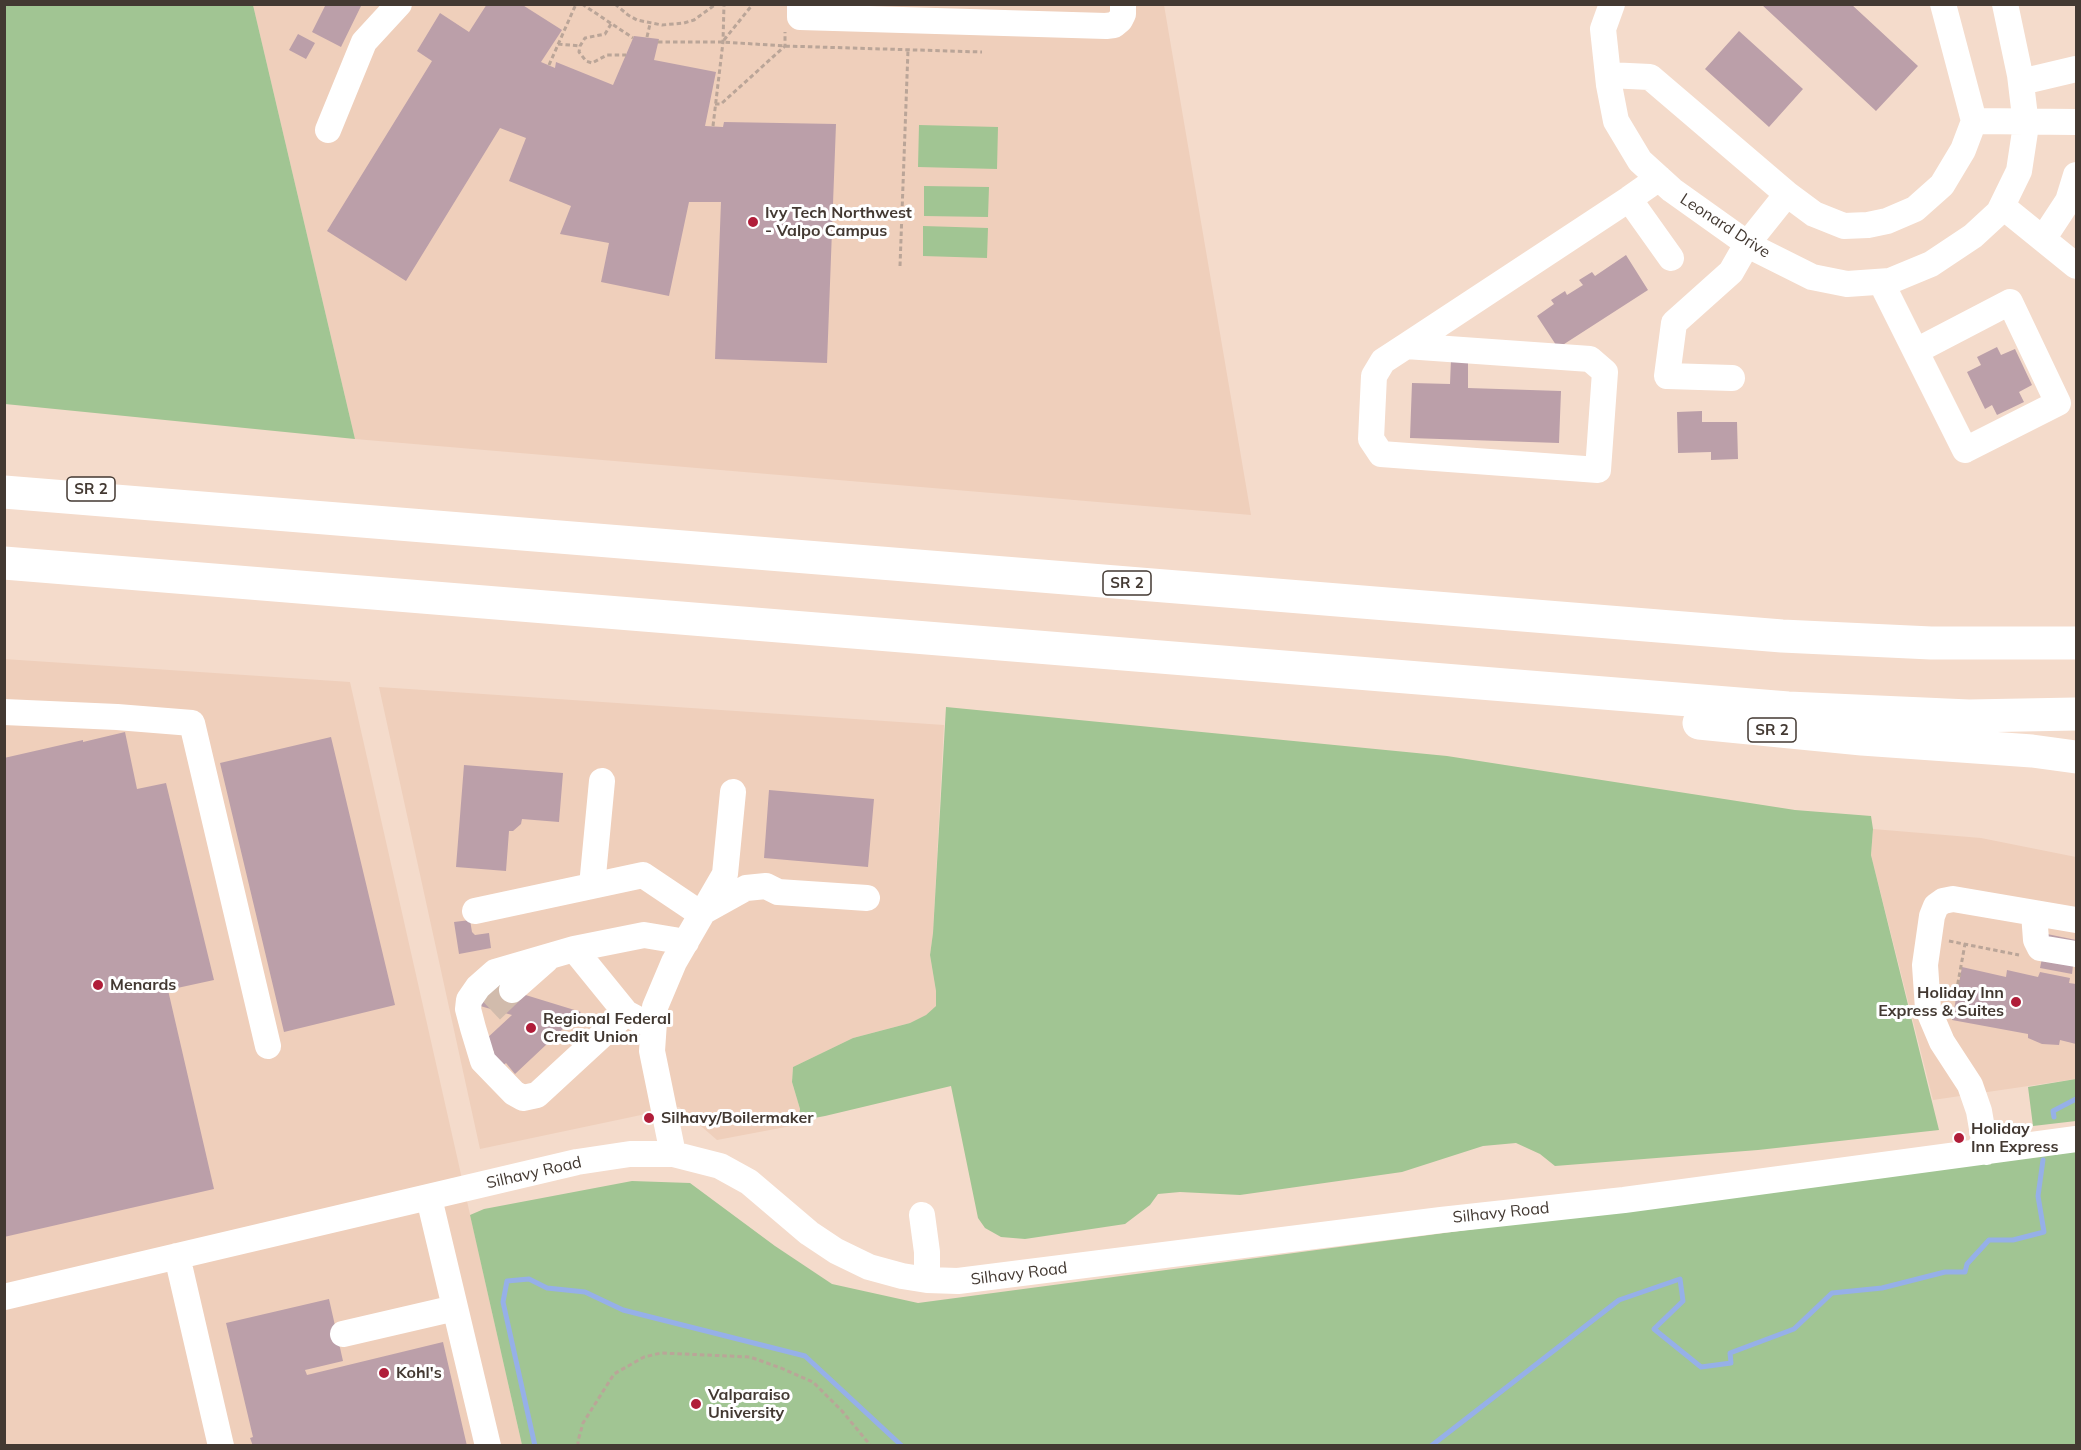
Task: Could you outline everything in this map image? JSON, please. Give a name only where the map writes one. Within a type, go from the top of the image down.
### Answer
[{"type":"highway","name":"SR 2","points":[[4,475],[43,479],[177,506],[1782,636],[1931,643],[2076,643]]},
{"type":"highway","points":[[4,492],[177,506]]},
{"type":"highway","name":"SR 2","points":[[4,563],[1471,682],[1560,709],[1862,739],[2032,751],[2076,757]]},
{"type":"highway","points":[[1471,682],[1788,708],[1969,716],[2076,714]]},
{"type":"street","points":[[328,130],[364,42],[399,4]]},
{"type":"street","points":[[800,4],[800,17],[1106,26],[1114,25],[1120,20],[1123,14],[1123,4]]},
{"type":"street","name":"Leonard Drive","points":[[1612,4],[1603,29],[1616,121],[1640,160],[1672,190],[1747,244],[1812,277],[1847,284],[1890,281],[1931,264],[1973,236],[1999,212],[2019,171],[2026,122],[2021,82],[2005,4]]},
{"type":"street","points":[[1608,75],[1650,77],[1787,194],[1814,214],[1844,226],[1887,221],[1915,208],[1942,185],[1963,150],[1974,122],[1943,4]]},
{"type":"street","points":[[2021,82],[2076,69]]},
{"type":"street","points":[[1974,122],[2076,122]]},
{"type":"street","points":[[2043,239],[2068,201],[2076,175]]},
{"type":"street","points":[[1406,346],[1590,359],[1605,372],[1598,470],[1381,454],[1371,439],[1374,376],[1383,361],[1659,178]]},
{"type":"street","points":[[1732,378],[1667,376],[1674,323],[1731,272],[1747,244],[1787,194]]},
{"type":"street","points":[[1629,199],[1671,258]]},
{"type":"street","points":[[2002,206],[2076,266]]},
{"type":"street","points":[[1881,282],[1965,450],[2058,403],[2010,302],[1916,351]]},
{"type":"street","points":[[4,712],[192,723],[268,1046]]},
{"type":"street","points":[[592,886],[602,781]]},
{"type":"street","points":[[673,1154],[652,1051],[655,1007],[664,982],[724,874],[733,792]]},
{"type":"street","points":[[475,911],[643,875],[701,914]]},
{"type":"street","points":[[701,914],[746,888],[766,886],[778,892],[867,898]]},
{"type":"street","points":[[1986,1152],[1970,1085],[1942,1042],[1929,1009],[1925,965],[1932,916],[1936,906],[1943,901],[1953,899],[2076,920]]},
{"type":"street","points":[[2034,913],[2036,940],[2040,948],[2076,954]]},
{"type":"street","points":[[626,1013],[537,1095],[523,1098],[514,1093],[483,1061],[468,1009],[469,1000],[478,987],[495,972],[562,953],[644,935],[686,942]]},
{"type":"street","points":[[512,990],[562,953]]},
{"type":"street","points":[[562,953],[626,1013],[653,1028]]},
{"type":"street","points":[[472,1028],[491,1010]]},
{"type":"street","name":"Silhavy Road","points":[[4,1297],[577,1162],[630,1154],[673,1154],[720,1166],[749,1182],[809,1233],[836,1251],[869,1267],[927,1280],[958,1281],[1442,1220],[1624,1200],[2076,1139]]},
{"type":"street","points":[[429,1198],[488,1446]]},
{"type":"street","points":[[922,1215],[927,1252],[927,1280]]},
{"type":"street","points":[[177,1256],[221,1446]]},
{"type":"street","points":[[342,1334],[455,1308]]},
{"type":"path","points":[[549,65],[576,4]]},
{"type":"path","points":[[582,4],[633,38]]},
{"type":"path","points":[[615,4],[628,15],[650,24],[662,25],[684,23],[705,14],[716,4]]},
{"type":"path","points":[[713,126],[723,42],[724,4]]},
{"type":"path","points":[[723,42],[753,4]]},
{"type":"path","points":[[611,24],[605,34],[589,36],[580,46],[579,52],[582,58],[592,63],[607,55],[626,55]]},
{"type":"path","points":[[647,37],[650,24]]},
{"type":"path","points":[[658,42],[723,42],[785,46],[982,51]]},
{"type":"path","points":[[558,44],[580,46]]},
{"type":"path","points":[[715,104],[721,104],[785,46]]},
{"type":"path","points":[[900,266],[908,50]]},
{"type":"path","points":[[1953,899],[1947,940],[2024,956]]},
{"type":"path","points":[[1954,999],[1965,944]]},
{"type":"path","points":[[578,1446],[583,1423],[614,1374],[644,1357],[661,1353],[750,1357],[781,1368],[813,1383],[842,1411],[871,1446]]},
{"type":"shaded area","name":"Ivy Tech Northwest - Valpo Campus","points":[[253,5],[1164,5],[1251,515],[355,439]]},
{"type":"shaded area","points":[[4,659],[350,682],[522,1445],[5,1445]]},
{"type":"shaded area","points":[[379,687],[944,725],[930,955],[936,1006],[926,1015],[910,1023],[853,1038],[793,1067],[792,1082],[800,1109],[798,1121],[791,1126],[717,1140],[679,1107],[480,1149]]},
{"type":"shaded area","points":[[1873,829],[1981,838],[2076,857],[2076,1079],[1933,1100],[1871,855]]},
{"type":"green space","points":[[4,5],[253,5],[355,439],[5,404]]},
{"type":"green space","points":[[919,125],[998,127],[997,169],[918,167]]},
{"type":"green space","points":[[924,186],[989,187],[988,217],[924,216]]},
{"type":"green space","points":[[923,226],[988,228],[987,258],[923,256]]},
{"type":"green space","points":[[946,707],[1447,756],[1795,810],[1871,816],[1873,829],[1871,855],[1939,1130],[1758,1150],[1555,1166],[1540,1154],[1516,1143],[1483,1146],[1402,1172],[1240,1195],[1180,1192],[1158,1194],[1150,1205],[1125,1224],[1025,1239],[1001,1237],[985,1228],[978,1218],[951,1086],[798,1121],[800,1109],[792,1082],[793,1067],[853,1038],[910,1023],[926,1015],[936,1006],[930,955]]},
{"type":"green space","points":[[2076,1079],[2076,1121],[2033,1126],[2028,1087]]},
{"type":"green space","points":[[2076,1149],[2076,1445],[522,1445],[470,1215],[484,1209],[632,1181],[690,1183],[775,1246],[832,1284],[918,1303]]},
{"type":"building","points":[[326,4],[362,4],[341,47],[312,32]]},
{"type":"building","points":[[487,4],[521,4],[562,30],[541,62],[555,68],[556,62],[613,85],[634,36],[659,39],[654,60],[716,72],[705,126],[723,127],[724,122],[836,124],[827,363],[715,359],[721,202],[689,202],[669,296],[601,282],[609,243],[560,234],[571,206],[509,181],[526,138],[500,128],[406,281],[327,231],[432,61],[417,51],[440,13],[469,32]]},
{"type":"building","points":[[1761,4],[1851,4],[1918,66],[1876,111]]},
{"type":"building","points":[[1739,31],[1803,89],[1769,127],[1705,69]]},
{"type":"building","points":[[298,34],[315,43],[306,59],[289,50]]},
{"type":"building","points":[[1626,255],[1648,290],[1558,348],[1537,316],[1554,304],[1551,300],[1565,291],[1567,295],[1583,285],[1579,280],[1592,272],[1595,276]]},
{"type":"building","points":[[1997,347],[2001,355],[2015,349],[2032,385],[2019,392],[2024,402],[1997,415],[1992,405],[1985,409],[1967,372],[1981,365],[1977,357]]},
{"type":"building","points":[[1451,359],[1468,360],[1468,388],[1561,391],[1559,443],[1410,438],[1412,383],[1450,384]]},
{"type":"building","points":[[1702,411],[1702,422],[1737,422],[1738,459],[1711,460],[1711,452],[1678,453],[1677,412]]},
{"type":"building","name":"Menards","points":[[125,732],[137,789],[166,783],[214,980],[168,990],[214,1189],[4,1237],[4,758]]},
{"type":"building","points":[[331,737],[395,1005],[284,1032],[220,763]]},
{"type":"building","points":[[464,765],[563,773],[559,822],[522,819],[521,824],[513,831],[509,831],[506,871],[456,867]]},
{"type":"building","points":[[769,790],[874,799],[868,867],[764,858]]},
{"type":"building","points":[[470,920],[472,932],[475,935],[489,933],[491,948],[459,954],[454,922]]},
{"type":"building","points":[[2047,934],[2076,940],[2072,974],[2040,968]]},
{"type":"building","name":"Holiday Inn Express & Suites","points":[[1962,967],[2006,977],[2007,970],[2038,977],[2040,972],[2070,978],[2069,983],[2076,984],[2076,1044],[2060,1040],[2059,1045],[2042,1044],[2028,1038],[2028,1034],[1952,1020]]},
{"type":"building","name":"Regional Federal Credit Union","points":[[493,985],[581,1012],[515,1074],[506,1063],[500,1068],[489,1055],[494,1052],[485,1040],[512,1015],[473,1004]]},
{"type":"building","name":"Kohl's","points":[[329,1299],[343,1361],[305,1370],[307,1375],[443,1342],[467,1446],[253,1446],[250,1438],[253,1437],[226,1323]]},
{"type":"waterway","points":[[2054,1117],[2053,1111],[2076,1099]]},
{"type":"waterway","points":[[1431,1446],[1619,1300],[1680,1279],[1683,1301],[1654,1329],[1701,1367],[1731,1363],[1730,1353],[1794,1329],[1832,1293],[1882,1288],[1945,1272],[1965,1272],[1967,1264],[1989,1240],[2013,1240],[2044,1232],[2038,1196],[2043,1160]]},
{"type":"waterway","points":[[535,1446],[503,1302],[507,1281],[529,1279],[547,1288],[585,1292],[623,1310],[805,1356],[902,1446]]},
{"type":"tunnel","points":[[491,1010],[512,990]]},
{"type":"place","name":"Ivy Tech Northwest - Valpo Campus","points":[[753,222]]},
{"type":"place","name":"Menards","points":[[98,985]]},
{"type":"place","name":"Holiday Inn Express & Suites","points":[[2016,1002]]},
{"type":"place","name":"Regional Federal Credit Union","points":[[531,1028]]},
{"type":"place","name":"Silhavy/Boilermaker","points":[[649,1118]]},
{"type":"place","name":"Holiday Inn Express","points":[[1959,1138]]},
{"type":"place","name":"Kohl's","points":[[384,1373]]},
{"type":"place","name":"Valparaiso University","points":[[696,1404]]}]
